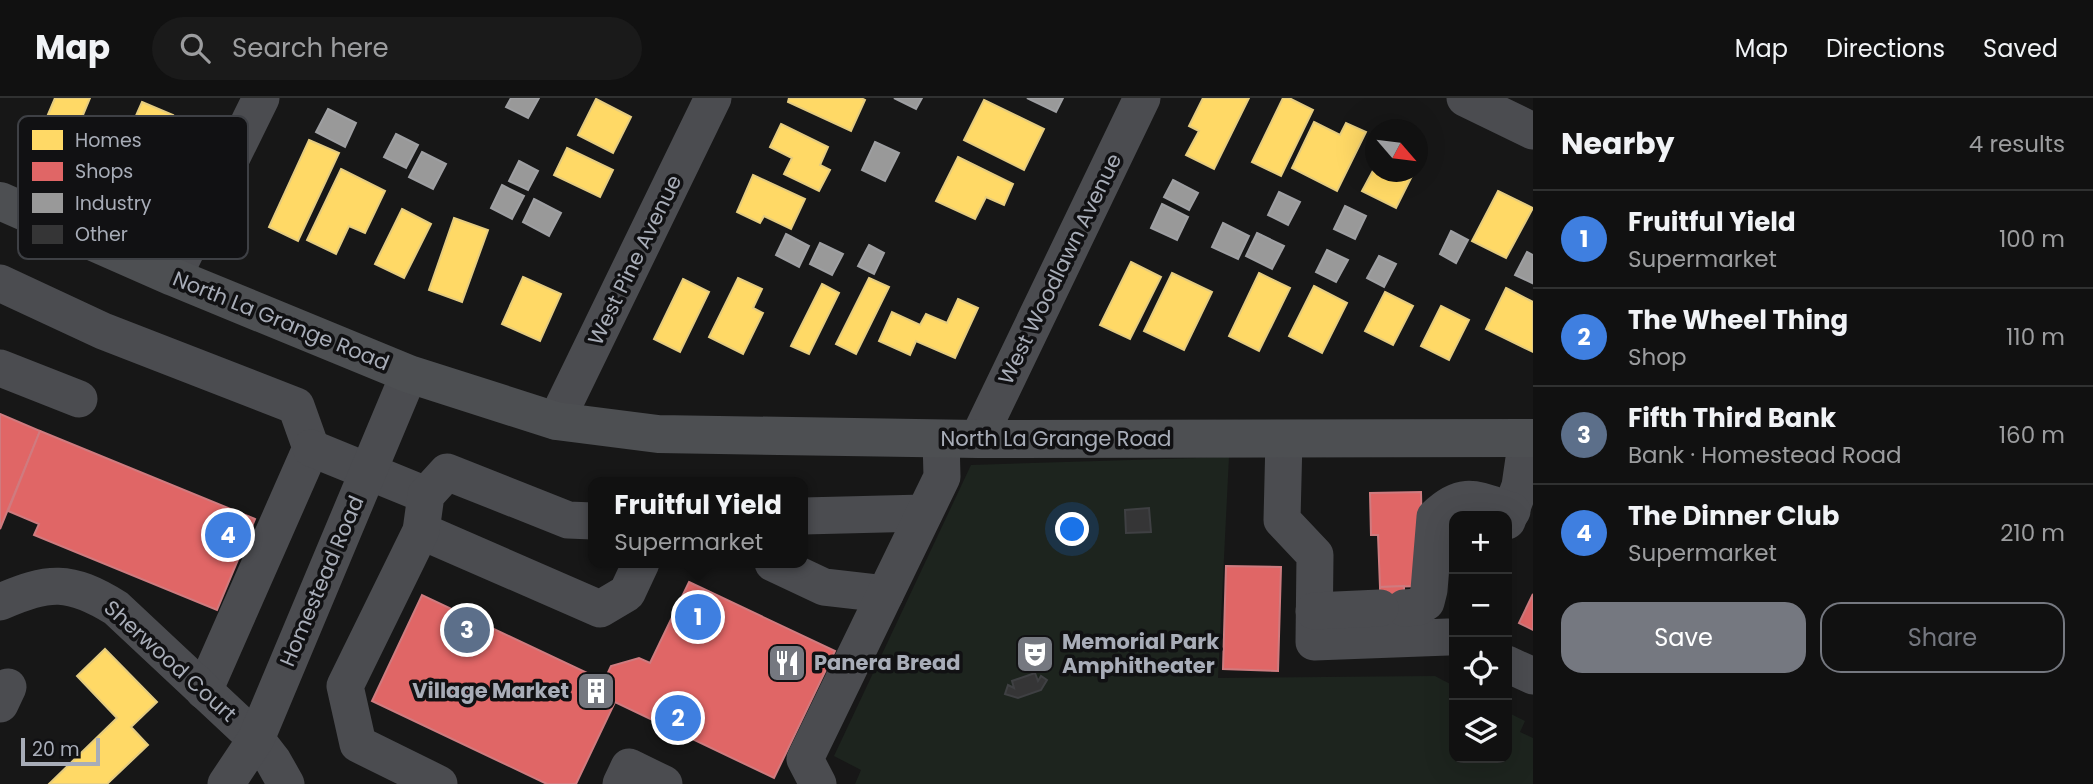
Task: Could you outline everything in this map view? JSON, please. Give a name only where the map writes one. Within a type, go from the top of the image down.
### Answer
[{"type":"main road","name":"North La Grange Road","points":[[0,201],[18,209]]},
{"type":"main road","name":"North La Grange Road","points":[[132,259],[409,374],[568,423],[658,434],[960,439],[1530,438]]},
{"type":"street","points":[[248,124],[261,98]]},
{"type":"street","name":"West Pine Avenue","points":[[568,423],[713,98]]},
{"type":"street","name":"West Woodlawn Avenue","points":[[960,439],[1142,98]]},
{"type":"street","points":[[1465,98],[1533,131]]},
{"type":"street","points":[[173,277],[182,259]]},
{"type":"street","points":[[0,283],[103,331],[296,406],[311,448],[204,691]]},
{"type":"street","points":[[0,368],[79,399]]},
{"type":"street","name":"Homestead Road","points":[[226,784],[256,739],[409,374]]},
{"type":"street","points":[[1511,511],[1520,486],[1530,438]]},
{"type":"street","points":[[818,784],[804,759],[960,439]]},
{"type":"street","points":[[1284,439],[1282,520],[1315,555],[1314,642],[1449,634]]},
{"type":"street","points":[[311,448],[426,495]]},
{"type":"street","points":[[420,780],[358,744],[345,686],[421,531],[426,495],[447,472],[568,520],[588,521]]},
{"type":"street","points":[[1314,611],[1418,607],[1426,602],[1429,590],[1435,517],[1450,503],[1467,498],[1497,511]]},
{"type":"street","points":[[808,516],[924,513]]},
{"type":"street","points":[[421,531],[600,609],[627,593],[639,568]]},
{"type":"street","points":[[784,568],[824,587],[885,594]]},
{"type":"street","name":"Sherwood Court","points":[[0,602],[30,589],[50,585],[74,588],[98,597],[116,608],[256,739],[286,784]]},
{"type":"street","points":[[1512,666],[1533,676]]},
{"type":"street","points":[[621,784],[629,767],[664,784]]},
{"type":"shaded area","points":[[1229,457],[1218,678],[1435,676],[1449,683],[1449,763],[1512,763],[1512,714],[1525,721],[1520,732],[1533,738],[1533,784],[855,784],[861,770],[834,756],[971,465]]},
{"type":"building: Homes","points":[[55,98],[90,98],[83,116],[47,116]]},
{"type":"building: Homes","points":[[789,98],[865,100],[851,131],[788,102]]},
{"type":"building: Homes","points":[[1203,98],[1249,98],[1214,169],[1186,155],[1199,131],[1189,126]]},
{"type":"building: Homes","points":[[1283,98],[1289,98],[1313,110],[1281,176],[1252,162]]},
{"type":"building: Homes","points":[[596,99],[631,117],[613,153],[578,135]]},
{"type":"building: Homes","points":[[984,100],[1044,129],[1024,170],[964,140]]},
{"type":"building: Homes","points":[[142,102],[173,115],[173,116],[136,116]]},
{"type":"building: Homes","points":[[1314,122],[1340,135],[1346,123],[1365,132],[1337,191],[1292,168]]},
{"type":"building: Homes","points":[[781,124],[828,147],[820,165],[830,170],[819,191],[784,174],[792,158],[770,147]]},
{"type":"building: Homes","points":[[309,140],[339,153],[298,241],[269,227]]},
{"type":"building: Homes","points":[[567,148],[613,170],[600,197],[554,175]]},
{"type":"building: Homes","points":[[958,157],[1013,184],[1004,205],[986,197],[975,219],[936,201]]},
{"type":"building: Homes","points":[[341,169],[385,191],[365,233],[349,226],[336,254],[307,240]]},
{"type":"building: Homes","points":[[753,175],[805,199],[791,229],[764,216],[760,223],[737,212]]},
{"type":"building: Homes","points":[[1367,182],[1409,182],[1396,208],[1362,191]]},
{"type":"building: Homes","points":[[1498,191],[1533,208],[1506,258],[1472,241]]},
{"type":"building: Homes","points":[[402,209],[431,224],[404,278],[375,264]]},
{"type":"building: Homes","points":[[454,218],[488,230],[462,302],[429,290]]},
{"type":"building: Homes","points":[[1131,262],[1161,277],[1130,339],[1100,325]]},
{"type":"building: Homes","points":[[1172,273],[1212,292],[1184,350],[1144,331]]},
{"type":"building: Homes","points":[[1259,273],[1290,288],[1259,351],[1229,336]]},
{"type":"building: Homes","points":[[523,277],[561,294],[540,341],[502,324]]},
{"type":"building: Homes","points":[[738,278],[762,289],[753,308],[763,313],[743,354],[709,337]]},
{"type":"building: Homes","points":[[869,278],[889,287],[856,354],[836,344]]},
{"type":"building: Homes","points":[[683,279],[709,292],[680,352],[654,339]]},
{"type":"building: Homes","points":[[822,284],[839,293],[809,354],[791,346]]},
{"type":"building: Homes","points":[[1314,286],[1347,303],[1322,353],[1289,336]]},
{"type":"building: Homes","points":[[1506,288],[1533,302],[1533,352],[1486,329]]},
{"type":"building: Homes","points":[[1385,292],[1413,306],[1393,345],[1365,331]]},
{"type":"building: Homes","points":[[958,299],[978,308],[955,358],[916,341],[910,355],[879,341],[892,312],[920,325],[926,314],[947,323]]},
{"type":"building: Homes","points":[[1441,306],[1469,320],[1449,360],[1421,346]]},
{"type":"building: Homes","points":[[105,649],[157,702],[131,727],[148,745],[107,784],[49,784],[117,718],[77,676]]},
{"type":"building: Shops","points":[[0,414],[40,431],[0,529]]},
{"type":"building: Shops","points":[[40,431],[255,519],[217,610],[34,535],[39,524],[8,511]]},
{"type":"building: Shops","points":[[1421,492],[1423,586],[1380,587],[1378,535],[1371,535],[1370,493]]},
{"type":"building: Shops","points":[[1226,566],[1281,567],[1278,671],[1223,669]]},
{"type":"building: Shops","name":"Village Market","points":[[689,582],[835,651],[774,778],[615,702],[576,784],[547,784],[372,701],[422,595],[604,681],[611,666],[639,658],[650,663]]},
{"type":"building: Shops","points":[[1404,586],[1404,619],[1380,620],[1380,587]]},
{"type":"building: Shops","points":[[1533,594],[1533,630],[1519,623]]},
{"type":"building: Industry","points":[[511,98],[539,98],[528,118],[506,107]]},
{"type":"building: Industry","points":[[894,98],[922,98],[916,109]]},
{"type":"building: Industry","points":[[1027,98],[1063,98],[1056,112]]},
{"type":"building: Industry","points":[[328,109],[356,123],[345,147],[316,132]]},
{"type":"building: Industry","points":[[396,134],[418,145],[406,168],[384,157]]},
{"type":"building: Industry","points":[[875,142],[899,153],[885,181],[862,170]]},
{"type":"building: Industry","points":[[422,152],[446,164],[433,189],[409,177]]},
{"type":"building: Industry","points":[[519,161],[538,171],[528,190],[509,181]]},
{"type":"building: Industry","points":[[1173,180],[1198,193],[1189,210],[1164,197]]},
{"type":"building: Industry","points":[[502,185],[524,196],[512,219],[491,208]]},
{"type":"building: Industry","points":[[1279,192],[1300,202],[1288,225],[1268,215]]},
{"type":"building: Industry","points":[[534,199],[561,213],[549,236],[523,222]]},
{"type":"building: Industry","points":[[1162,204],[1188,217],[1177,240],[1151,228]]},
{"type":"building: Industry","points":[[1345,206],[1366,216],[1355,239],[1334,229]]},
{"type":"building: Industry","points":[[1223,223],[1249,236],[1238,259],[1212,247]]},
{"type":"building: Industry","points":[[1451,231],[1468,240],[1456,263],[1440,254]]},
{"type":"building: Industry","points":[[1257,233],[1284,246],[1272,269],[1246,256]]},
{"type":"building: Industry","points":[[786,234],[809,246],[799,267],[776,255]]},
{"type":"building: Industry","points":[[820,243],[843,254],[832,275],[810,264]]},
{"type":"building: Industry","points":[[869,245],[884,253],[874,274],[858,266]]},
{"type":"building: Industry","points":[[1327,250],[1348,260],[1336,282],[1316,272]]},
{"type":"building: Industry","points":[[1527,252],[1533,255],[1532,283],[1515,275]]},
{"type":"building: Industry","points":[[1379,256],[1396,264],[1384,287],[1367,278]]},
{"type":"building: Other","points":[[1149,508],[1151,532],[1126,533],[1125,510]]},
{"type":"building: Other","points":[[1035,673],[1038,681],[1041,676],[1047,680],[1041,690],[1018,698],[1005,694],[1008,685],[1014,688],[1012,681]]},
{"type":"place","name":"The Dinner Club","points":[[228,535]]},
{"type":"place","name":"Fruitful Yield","points":[[698,617]]},
{"type":"place","name":"Fifth Third Bank","points":[[467,630]]},
{"type":"place","name":"Memorial Park Amphitheater","points":[[1035,654]]},
{"type":"place","name":"Panera Bread","points":[[787,663]]},
{"type":"place","name":"Village Market","points":[[596,691]]},
{"type":"place","name":"The Wheel Thing","points":[[678,718]]}]
